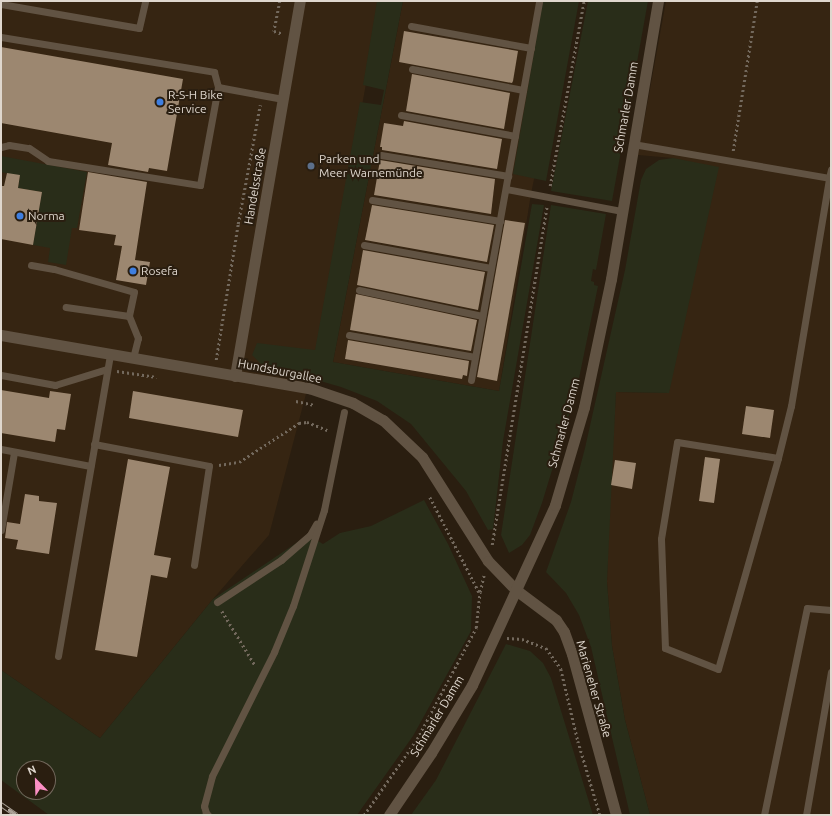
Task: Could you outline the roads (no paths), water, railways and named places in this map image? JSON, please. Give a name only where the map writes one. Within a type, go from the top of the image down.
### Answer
[{"type":"street","name":"Handelsstraße","points":[[235,376],[300,1]]},
{"type":"street","name":"Schmarler Damm","points":[[389,815],[431,753],[472,685],[555,505],[584,407],[611,279],[621,211],[658,1]]},
{"type":"street","name":"Hundsburgallee","points":[[1,335],[214,373],[309,388],[353,403],[383,420],[422,457],[488,561],[516,590]]},
{"type":"street","name":"Marieneher Straße","points":[[516,590],[556,620],[564,632],[572,654],[616,815]]},
{"type":"lane","points":[[1,4],[139,28],[145,1]]},
{"type":"lane","points":[[471,380],[539,1]]},
{"type":"lane","points":[[411,26],[531,48]]},
{"type":"lane","points":[[1,38],[214,72],[218,87],[200,184],[48,161],[29,148],[9,145],[1,146]]},
{"type":"lane","points":[[412,69],[523,90]]},
{"type":"lane","points":[[218,87],[283,99]]},
{"type":"lane","points":[[402,114],[515,136]]},
{"type":"lane","points":[[633,144],[829,178]]},
{"type":"lane","points":[[381,155],[508,176]]},
{"type":"lane","points":[[778,458],[677,442],[661,539],[665,648],[718,669],[778,458],[791,406],[831,169]]},
{"type":"lane","points":[[506,189],[621,211]]},
{"type":"lane","points":[[372,200],[500,221]]},
{"type":"lane","points":[[364,244],[491,268]]},
{"type":"lane","points":[[31,265],[54,269],[134,292],[129,316],[138,338],[133,358]]},
{"type":"lane","points":[[359,290],[482,316]]},
{"type":"lane","points":[[66,307],[129,316]]},
{"type":"lane","points":[[349,335],[475,357]]},
{"type":"lane","points":[[58,656],[110,354]]},
{"type":"lane","points":[[1,375],[55,385],[107,369]]},
{"type":"lane","points":[[206,814],[204,806],[212,776],[262,678],[293,606],[324,510],[344,412]]},
{"type":"lane","points":[[94,444],[209,466],[194,565]]},
{"type":"lane","points":[[1,449],[90,466]]},
{"type":"lane","points":[[1,530],[14,452]]},
{"type":"lane","points":[[217,602],[280,560],[310,536],[324,510]]},
{"type":"lane","points":[[764,815],[807,608],[831,610]]},
{"type":"lane","points":[[806,815],[831,672]]},
{"type":"railway","points":[[1,804],[17,815]]},
{"type":"place","name":"R-S-H Bike Service","points":[[160,102]]},
{"type":"place","name":"Parken und Meer Warnemünde","points":[[311,166]]},
{"type":"place","name":"Norma","points":[[20,216]]},
{"type":"place","name":"Rosefa","points":[[133,271]]}]
